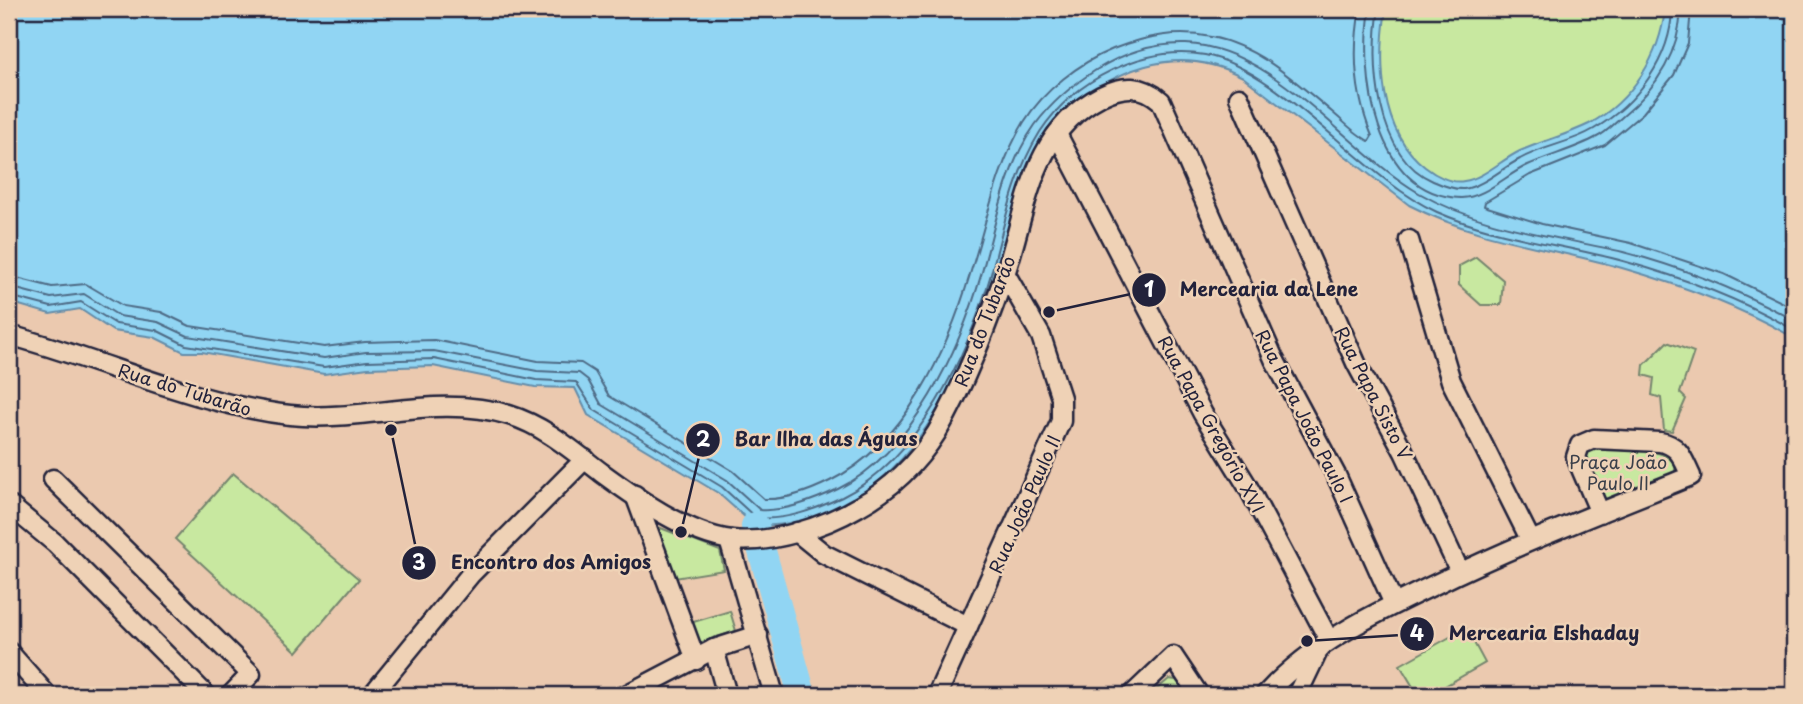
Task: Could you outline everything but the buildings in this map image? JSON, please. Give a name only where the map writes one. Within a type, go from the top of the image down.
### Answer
[{"type":"street","name":"Rua do Tubarão","points":[[9,335],[251,410],[296,416],[356,414],[423,406],[470,408],[510,415],[561,441],[666,514],[736,540],[797,532],[856,509],[889,488],[915,463],[935,434],[961,384],[1005,273],[1035,168],[1065,122],[1092,101],[1112,90],[1135,87]]},
{"type":"street","name":"Rua Papa João Paulo I","points":[[1135,87],[1150,91],[1161,100],[1274,359],[1336,475],[1394,604]]},
{"type":"street","name":"Rua Papa Sisto V","points":[[1239,97],[1356,363],[1409,463],[1460,572]]},
{"type":"street","name":"Rua Papa Gregório XVI","points":[[1057,134],[1203,414],[1248,487],[1324,644]]},
{"type":"street","points":[[1409,240],[1451,381],[1530,539]]},
{"type":"street","name":"Rua João Paulo II","points":[[937,695],[1061,421],[1061,398],[1041,337],[1005,273]]},
{"type":"street","points":[[1265,695],[1297,663],[1324,644],[1394,604],[1530,539],[1600,513],[1690,477],[1680,452],[1669,443],[1586,441],[1580,445],[1576,457],[1600,513]]},
{"type":"street","points":[[372,695],[470,575],[585,459]]},
{"type":"street","points":[[53,479],[251,674],[231,695]]},
{"type":"street","points":[[635,495],[696,660]]},
{"type":"street","points":[[9,505],[55,543],[206,695]]},
{"type":"street","points":[[797,532],[824,554],[968,626]]},
{"type":"street","points":[[736,540],[775,695]]},
{"type":"street","points":[[626,695],[714,649],[758,635]]},
{"type":"street","points":[[1297,695],[1324,644]]},
{"type":"street","points":[[714,649],[727,695]]},
{"type":"street","points":[[9,652],[47,695]]},
{"type":"street","points":[[1132,695],[1173,656],[1199,695]]},
{"type":"green space","points":[[1358,9],[1724,9],[1619,240],[1398,192]]},
{"type":"green space","points":[[1476,257],[1503,280],[1501,305],[1481,305],[1459,285],[1459,266]]},
{"type":"green space","points":[[1667,342],[1694,352],[1680,393],[1686,399],[1672,431],[1664,430],[1661,398],[1652,395],[1654,378],[1643,375],[1644,365]]},
{"type":"green space","name":"Praça João Paulo II","points":[[1599,443],[1635,447],[1661,454],[1671,459],[1675,467],[1673,476],[1605,503],[1585,457],[1586,450]]},
{"type":"green space","points":[[233,473],[359,579],[297,652],[175,539]]},
{"type":"green space","points":[[658,527],[720,551],[724,570],[675,578]]},
{"type":"green space","points":[[730,611],[736,631],[696,644],[690,623]]},
{"type":"green space","points":[[1466,628],[1485,663],[1429,695],[1418,695],[1400,665]]},
{"type":"green space","points":[[1169,679],[1176,680],[1188,695],[1150,695]]},
{"type":"water","points":[[18,9],[1386,9],[1382,51],[1385,94],[1398,134],[1410,152],[1425,167],[1443,178],[1459,182],[1479,176],[1520,151],[1589,124],[1618,103],[1631,90],[1650,60],[1657,44],[1665,9],[1794,9],[1794,338],[1732,307],[1666,282],[1622,268],[1461,227],[1409,205],[1243,77],[1218,67],[1193,62],[1145,66],[1099,87],[1059,120],[961,365],[939,407],[914,445],[883,478],[847,503],[805,520],[755,526],[718,493],[588,415],[575,388],[535,387],[433,366],[368,368],[324,374],[202,352],[184,352],[154,337],[113,331],[80,309],[50,314],[9,302],[9,15]]},
{"type":"waterway","points":[[755,526],[802,695]]},
{"type":"place","name":"Mercearia da Lene","points":[[1049,312]]},
{"type":"place","name":"Encontro dos Amigos","points":[[391,430]]},
{"type":"place","name":"Bar Ilha das Águas","points":[[681,532]]},
{"type":"place","name":"Mercearia Elshaday","points":[[1307,641]]}]
